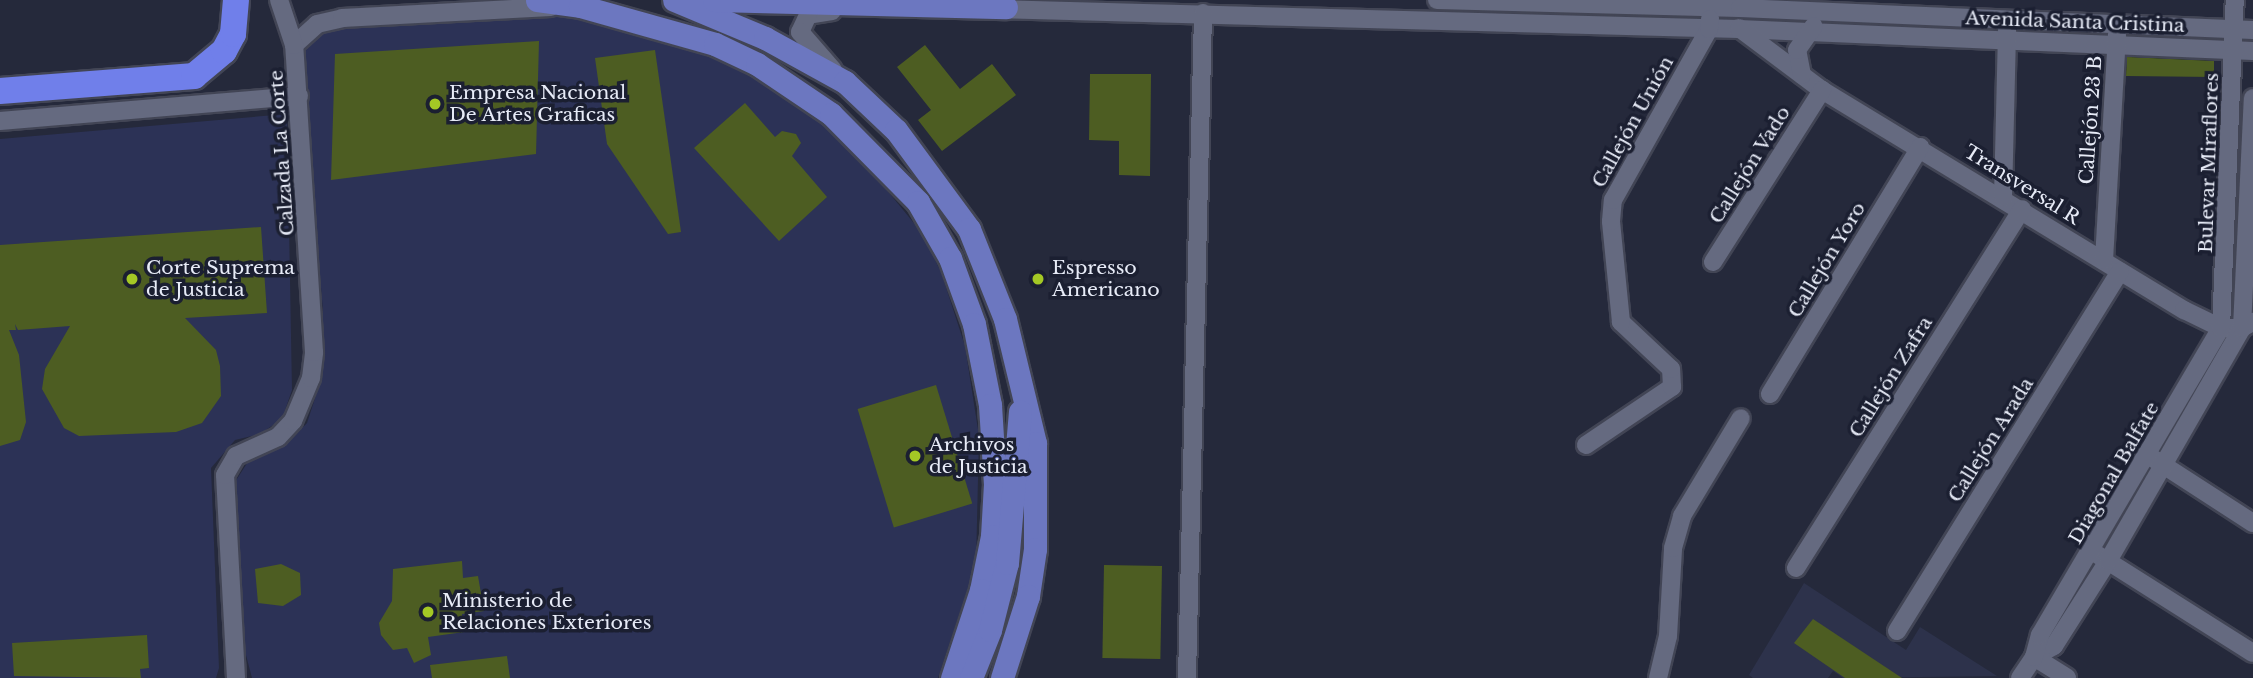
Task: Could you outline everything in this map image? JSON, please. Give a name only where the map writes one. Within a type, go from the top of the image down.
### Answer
[{"type":"highway","points":[[0,91],[194,76],[224,51],[233,33],[236,0]]},
{"type":"main road","points":[[537,0],[580,6],[715,44],[757,64],[831,114],[886,165],[918,202],[950,258],[974,324],[990,405],[1014,491]]},
{"type":"main road","points":[[674,0],[765,37],[845,82],[896,131],[969,229],[1005,319],[1035,443],[1035,549],[1028,596],[1002,678]]},
{"type":"main road","points":[[714,0],[1006,7]]},
{"type":"main road","points":[[959,676],[1000,597],[1014,491],[1022,384]]},
{"type":"main road","points":[[959,676],[992,536],[995,484],[990,405]]},
{"type":"street","name":"Calzada La Corte","points":[[236,678],[225,475],[236,456],[278,437],[292,421],[312,378],[314,299],[299,96],[294,45],[279,0]]},
{"type":"street","name":"Avenida Santa Cristina","points":[[1437,0],[1711,7],[1740,4],[1822,11],[1858,6],[2007,19],[2253,30]]},
{"type":"street","name":"Bulevar Miraflores","points":[[2221,328],[2235,0]]},
{"type":"street","points":[[1621,26],[1622,3]]},
{"type":"street","points":[[1740,4],[1740,29]]},
{"type":"street","name":"Calzada La Corte","points":[[294,45],[317,24],[342,18],[580,6]]},
{"type":"street","name":"Avenida Santa Cristina","points":[[845,82],[802,37],[800,27],[808,15],[828,11],[964,16],[1006,7],[1740,29],[2253,51]]},
{"type":"street","name":"Callejón Unión","points":[[1586,445],[1672,387],[1671,369],[1620,322],[1611,221],[1613,200],[1709,29],[1711,7]]},
{"type":"street","points":[[1802,75],[1797,50],[1822,11]]},
{"type":"street","points":[[1187,678],[1203,13]]},
{"type":"street","points":[[2003,197],[2007,19]]},
{"type":"street","name":"Callejón 23 B","points":[[2104,260],[2117,24]]},
{"type":"street","name":"Transversal R","points":[[1740,29],[1822,90],[2003,197],[2120,271],[2221,328]]},
{"type":"street","name":"Callejón Vado","points":[[1713,262],[1822,90]]},
{"type":"street","points":[[0,121],[299,96]]},
{"type":"street","points":[[2221,328],[2248,325],[2253,98]]},
{"type":"street","name":"Callejón Yoro","points":[[1770,394],[1920,147]]},
{"type":"street","name":"Callejón Zafra","points":[[1796,568],[2022,209]]},
{"type":"street","name":"Callejón Arada","points":[[1897,631],[2120,271]]},
{"type":"street","name":"Diagonal Balfate","points":[[2020,678],[2034,657],[2040,635],[2164,465],[2248,325]]},
{"type":"street","name":"Diagonal Balfate","points":[[2100,556],[2148,455],[2221,328]]},
{"type":"street","points":[[1658,678],[1668,636],[1673,548],[1682,516],[1741,418]]},
{"type":"street","points":[[2148,455],[2253,523]]},
{"type":"street","points":[[2100,556],[2253,653]]},
{"type":"street","points":[[2034,657],[2067,678]]},
{"type":"shaded area","points":[[578,11],[709,51],[775,84],[840,133],[922,233],[941,272],[965,346],[979,436],[976,564],[938,678],[252,678],[241,636],[235,482],[251,457],[288,443],[307,423],[319,386],[323,311],[301,55],[313,35],[329,25]]},
{"type":"shaded area","points":[[287,114],[292,390],[282,419],[260,434],[235,440],[211,468],[219,668],[216,678],[0,678],[0,139]]},
{"type":"shaded area","points":[[1804,583],[1906,650],[1920,627],[1997,676],[1843,678],[1833,671],[1828,678],[1753,678],[1749,675]]},
{"type":"building","name":"Empresa Nacional De Artes Graficas","points":[[539,41],[536,154],[331,180],[335,54]]},
{"type":"building","points":[[925,45],[960,89],[992,64],[1016,95],[942,151],[918,120],[931,110],[897,67]]},
{"type":"building","points":[[655,50],[681,232],[668,234],[607,144],[595,58]]},
{"type":"building","points":[[2127,57],[2214,61],[2214,77],[2126,76]]},
{"type":"building","points":[[1090,74],[1151,74],[1150,176],[1119,175],[1119,141],[1089,140]]},
{"type":"building","points":[[745,103],[775,137],[782,131],[796,134],[801,143],[792,156],[827,197],[779,241],[694,148]]},
{"type":"building","points":[[261,227],[267,313],[185,318],[216,350],[220,366],[221,396],[202,423],[176,432],[79,436],[64,428],[42,389],[45,369],[70,326],[18,330],[15,324],[16,330],[9,330],[19,355],[26,422],[20,440],[0,446],[0,245]]},
{"type":"building","name":"Archivos de Justicia","points":[[936,385],[972,504],[894,528],[858,409]]},
{"type":"building","name":"Ministerio de Relaciones Exteriores","points":[[462,561],[463,578],[478,576],[484,611],[462,614],[464,632],[428,637],[431,655],[414,663],[407,648],[393,650],[381,635],[379,623],[392,601],[393,569]]},
{"type":"building","points":[[281,564],[300,573],[301,595],[283,606],[258,603],[255,569]]},
{"type":"building","points":[[1104,565],[1162,566],[1160,659],[1102,658]]},
{"type":"building","points":[[1813,619],[1902,678],[1845,678],[1794,643]]},
{"type":"building","points":[[147,635],[149,668],[140,669],[141,678],[14,676],[12,643]]},
{"type":"building","points":[[507,656],[510,678],[432,678],[430,665]]},
{"type":"place","name":"Empresa Nacional De Artes Graficas","points":[[435,104]]},
{"type":"place","name":"Corte Suprema de Justicia","points":[[132,279]]},
{"type":"place","name":"Espresso Americano","points":[[1038,279]]},
{"type":"place","name":"Archivos de Justicia","points":[[915,456]]},
{"type":"place","name":"Ministerio de Relaciones Exteriores","points":[[428,612]]}]
